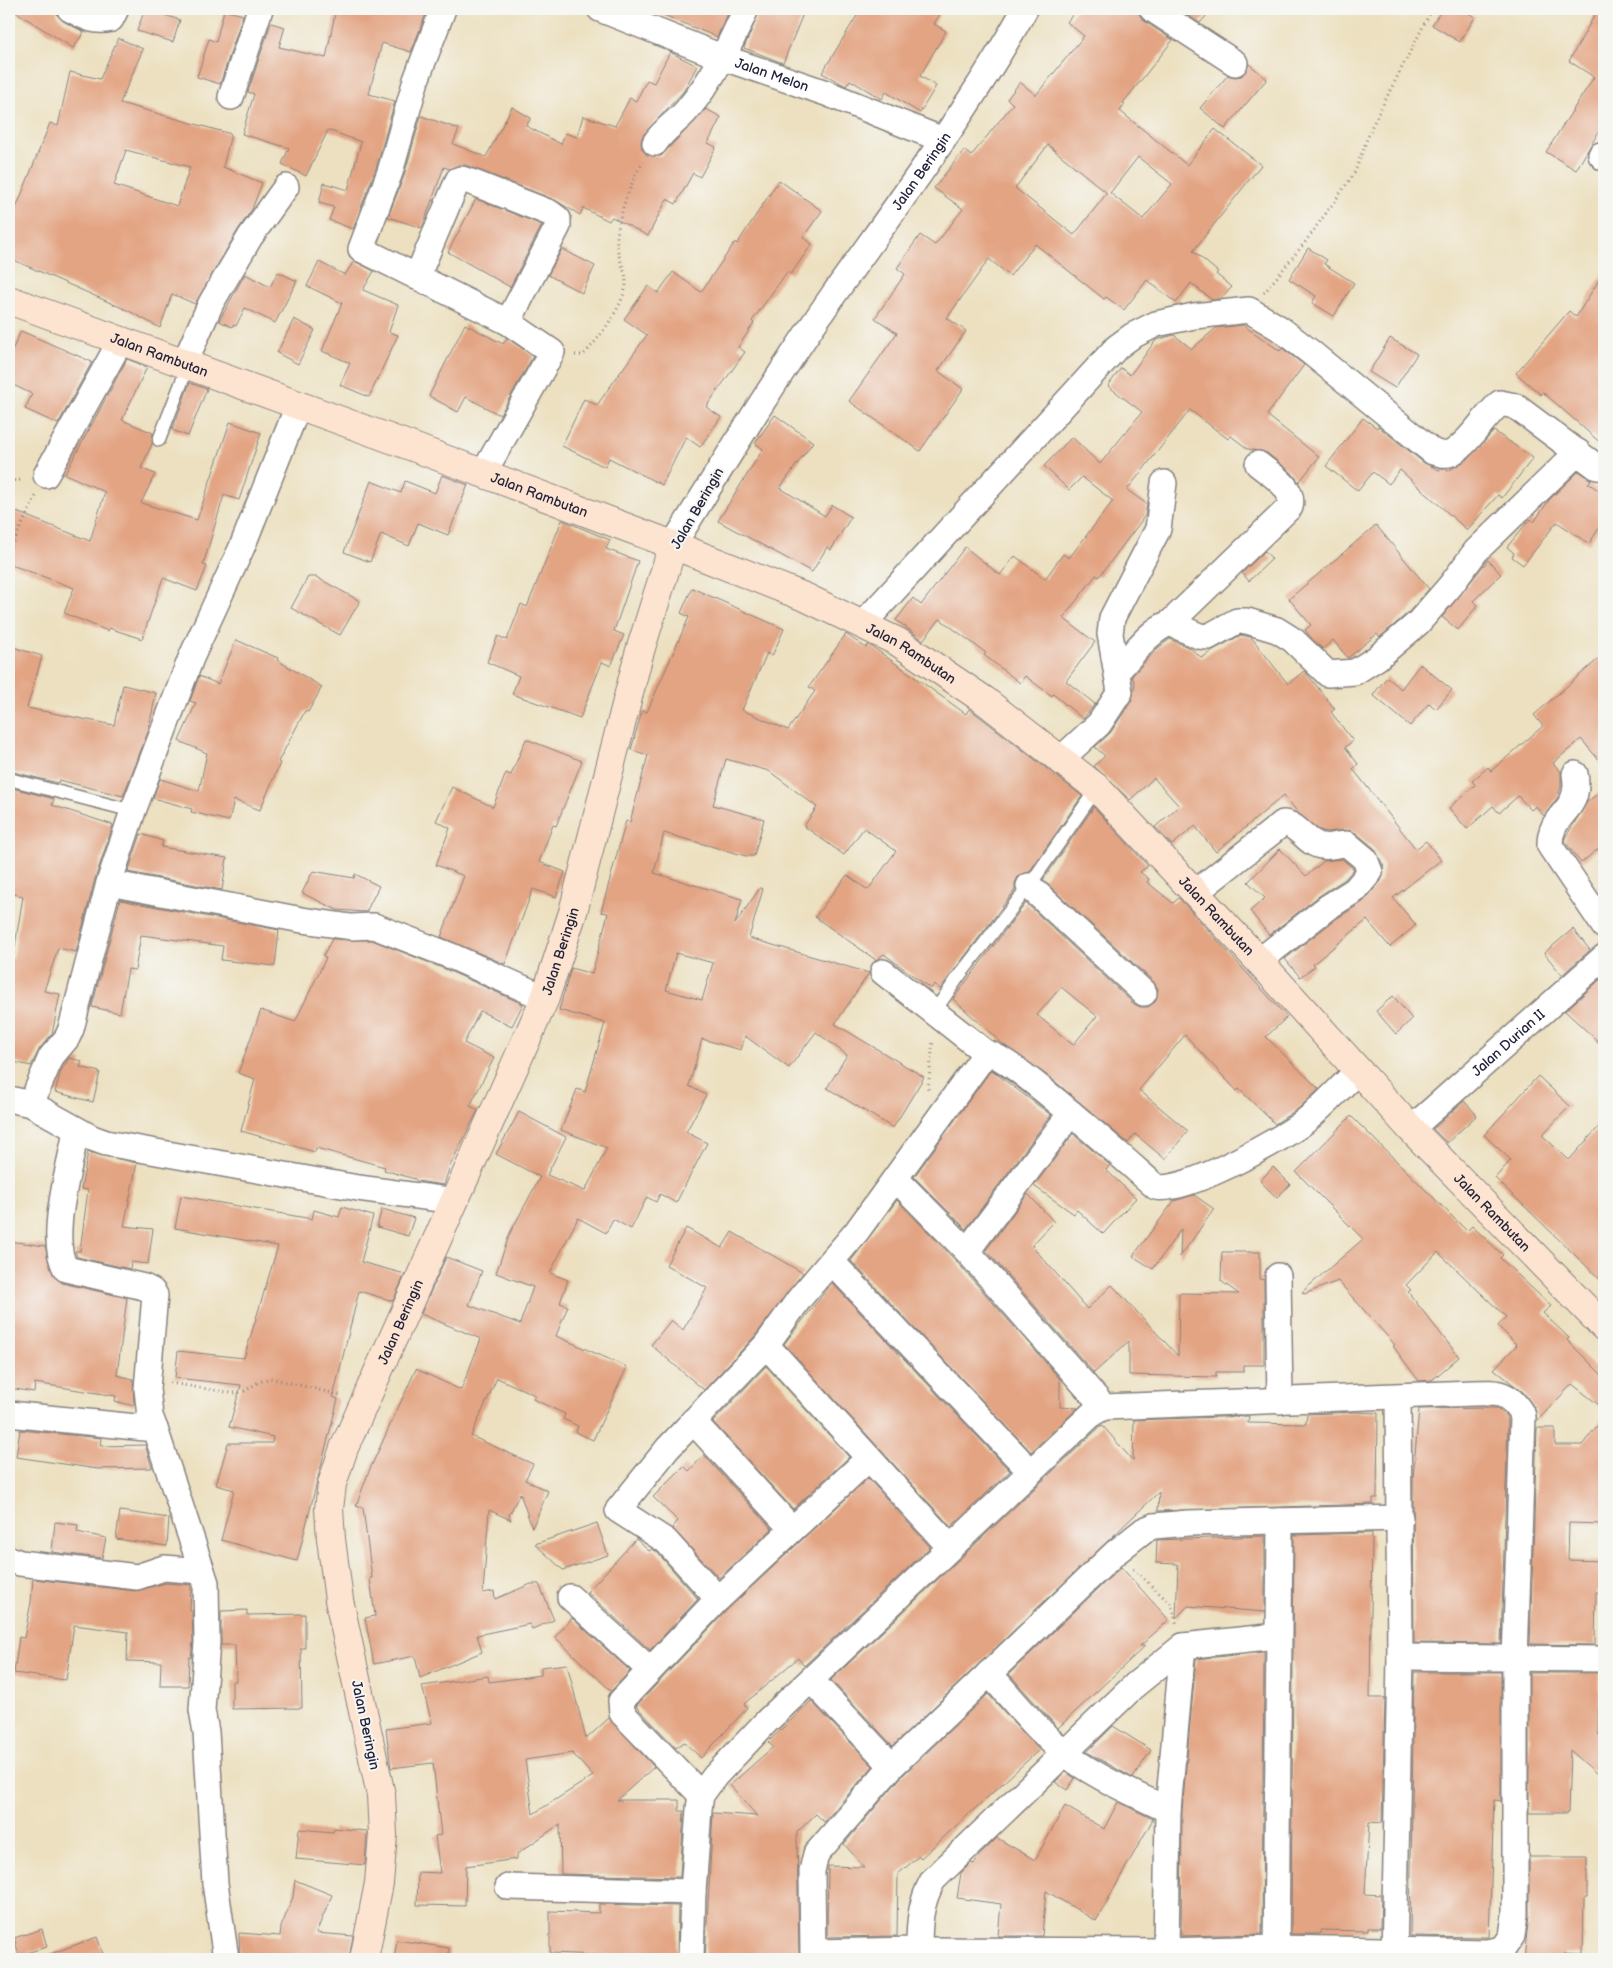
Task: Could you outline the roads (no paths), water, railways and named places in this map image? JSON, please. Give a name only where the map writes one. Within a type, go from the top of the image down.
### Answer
[{"type":"street","points":[[70,9],[90,20],[102,21],[111,20],[116,9]]},
{"type":"street","points":[[231,97],[260,9]]},
{"type":"street","points":[[443,9],[416,80],[390,172],[361,249],[508,322],[552,352],[483,474]]},
{"type":"street","name":"Jalan Melon","points":[[600,9],[636,15],[724,58],[826,92],[944,140]]},
{"type":"street","points":[[655,144],[659,136],[686,111],[724,58],[746,9]]},
{"type":"street","name":"Jalan Beringin","points":[[364,1959],[379,1883],[383,1835],[381,1795],[338,1600],[329,1509],[338,1464],[364,1401],[545,998],[573,912],[639,654],[673,545],[732,450],[833,297],[944,140],[999,56],[1025,9]]},
{"type":"street","points":[[1152,9],[1235,63]]},
{"type":"street","points":[[417,277],[458,180],[462,179],[550,213],[558,219],[558,226],[508,322]]},
{"type":"street","points":[[186,365],[211,302],[250,237],[286,187]]},
{"type":"street","name":"Jalan Rambutan","points":[[9,300],[673,545],[807,598],[898,642],[984,700],[1097,788],[1259,961],[1411,1129],[1604,1327]]},
{"type":"street","points":[[863,624],[1117,347],[1132,336],[1156,324],[1194,316],[1249,310],[1279,328],[1309,351],[1416,436],[1433,452],[1452,453],[1465,442],[1486,414],[1500,403],[1515,406],[1597,467],[1604,468]]},
{"type":"street","points":[[46,475],[121,340]]},
{"type":"street","points":[[298,406],[242,547],[191,658],[133,811],[109,883],[71,1029],[67,1038],[51,1057],[20,1102],[106,1143],[358,1188],[455,1201]]},
{"type":"street","points":[[1170,623],[1199,636],[1208,637],[1229,623],[1247,622],[1277,630],[1293,640],[1328,674],[1355,672],[1377,658],[1418,623],[1446,591],[1476,551],[1578,452]]},
{"type":"street","points":[[1117,671],[1151,635],[1170,623],[1290,507],[1293,497],[1289,490],[1258,464]]},
{"type":"street","points":[[1061,759],[1082,741],[1108,711],[1120,692],[1110,634],[1112,618],[1158,529],[1164,483]]},
{"type":"street","points":[[1575,774],[1578,788],[1575,800],[1553,826],[1550,846],[1604,926]]},
{"type":"street","points":[[1195,893],[1283,823],[1288,824],[1320,846],[1346,844],[1365,859],[1370,872],[1355,890],[1334,903],[1259,961]]},
{"type":"street","points":[[109,883],[302,920],[351,927],[374,926],[451,956],[545,998]]},
{"type":"street","points":[[1029,886],[1144,993]]},
{"type":"street","name":"Jalan Durian II","points":[[1411,1129],[1604,957]]},
{"type":"street","points":[[883,972],[986,1053],[994,1054],[1071,1113],[1156,1188],[1169,1189],[1193,1181],[1260,1151],[1302,1124],[1359,1070]]},
{"type":"street","points":[[718,1599],[666,1541],[618,1510],[668,1448],[766,1345],[800,1298],[832,1262],[896,1179],[986,1053]]},
{"type":"street","points":[[967,1251],[1071,1113]]},
{"type":"street","points":[[76,1130],[63,1195],[59,1249],[62,1262],[66,1268],[76,1272],[144,1287],[152,1291],[156,1299],[150,1380],[147,1389],[148,1405],[206,1583],[208,1604],[202,1710],[206,1732],[214,1874],[226,1959]]},
{"type":"street","points":[[896,1179],[967,1251],[1104,1407]]},
{"type":"street","points":[[832,1262],[1030,1471]]},
{"type":"street","points":[[1278,1276],[1280,1401]]},
{"type":"street","points":[[766,1345],[950,1547]]},
{"type":"street","points":[[691,1959],[693,1892],[702,1795],[732,1758],[811,1680],[1087,1418],[1104,1407],[1492,1392],[1507,1396],[1516,1402],[1523,1416],[1516,1660],[1515,1915],[1512,1936],[1503,1949],[1488,1952],[1394,1955],[919,1950],[813,1956],[812,1872],[816,1854],[892,1766],[1116,1553],[1144,1530],[1154,1526],[1400,1518]]},
{"type":"street","points":[[1394,1955],[1400,1657],[1398,1397]]},
{"type":"street","points":[[9,1414],[155,1429]]},
{"type":"street","points":[[694,1421],[792,1529]]},
{"type":"street","points":[[702,1795],[622,1712],[621,1702],[650,1669],[718,1599],[869,1458]]},
{"type":"street","points":[[1276,1954],[1280,1521]]},
{"type":"street","points":[[9,1558],[20,1563],[137,1578],[164,1568],[202,1572]]},
{"type":"street","points":[[570,1597],[650,1669]]},
{"type":"street","points":[[919,1950],[921,1909],[924,1896],[933,1880],[1135,1684],[1183,1646],[1278,1636]]},
{"type":"street","points":[[1166,1952],[1168,1810],[1183,1646]]},
{"type":"street","points":[[1400,1657],[1516,1660],[1604,1659]]},
{"type":"street","points":[[989,1674],[1064,1752],[1109,1781],[1168,1810]]},
{"type":"street","points":[[811,1680],[892,1766]]},
{"type":"street","points":[[508,1888],[693,1892]]},
{"type":"lane","points":[[159,440],[186,365]]},
{"type":"lane","points":[[9,779],[133,811]]},
{"type":"lane","points":[[934,1012],[959,976],[1029,886],[1097,788]]}]
